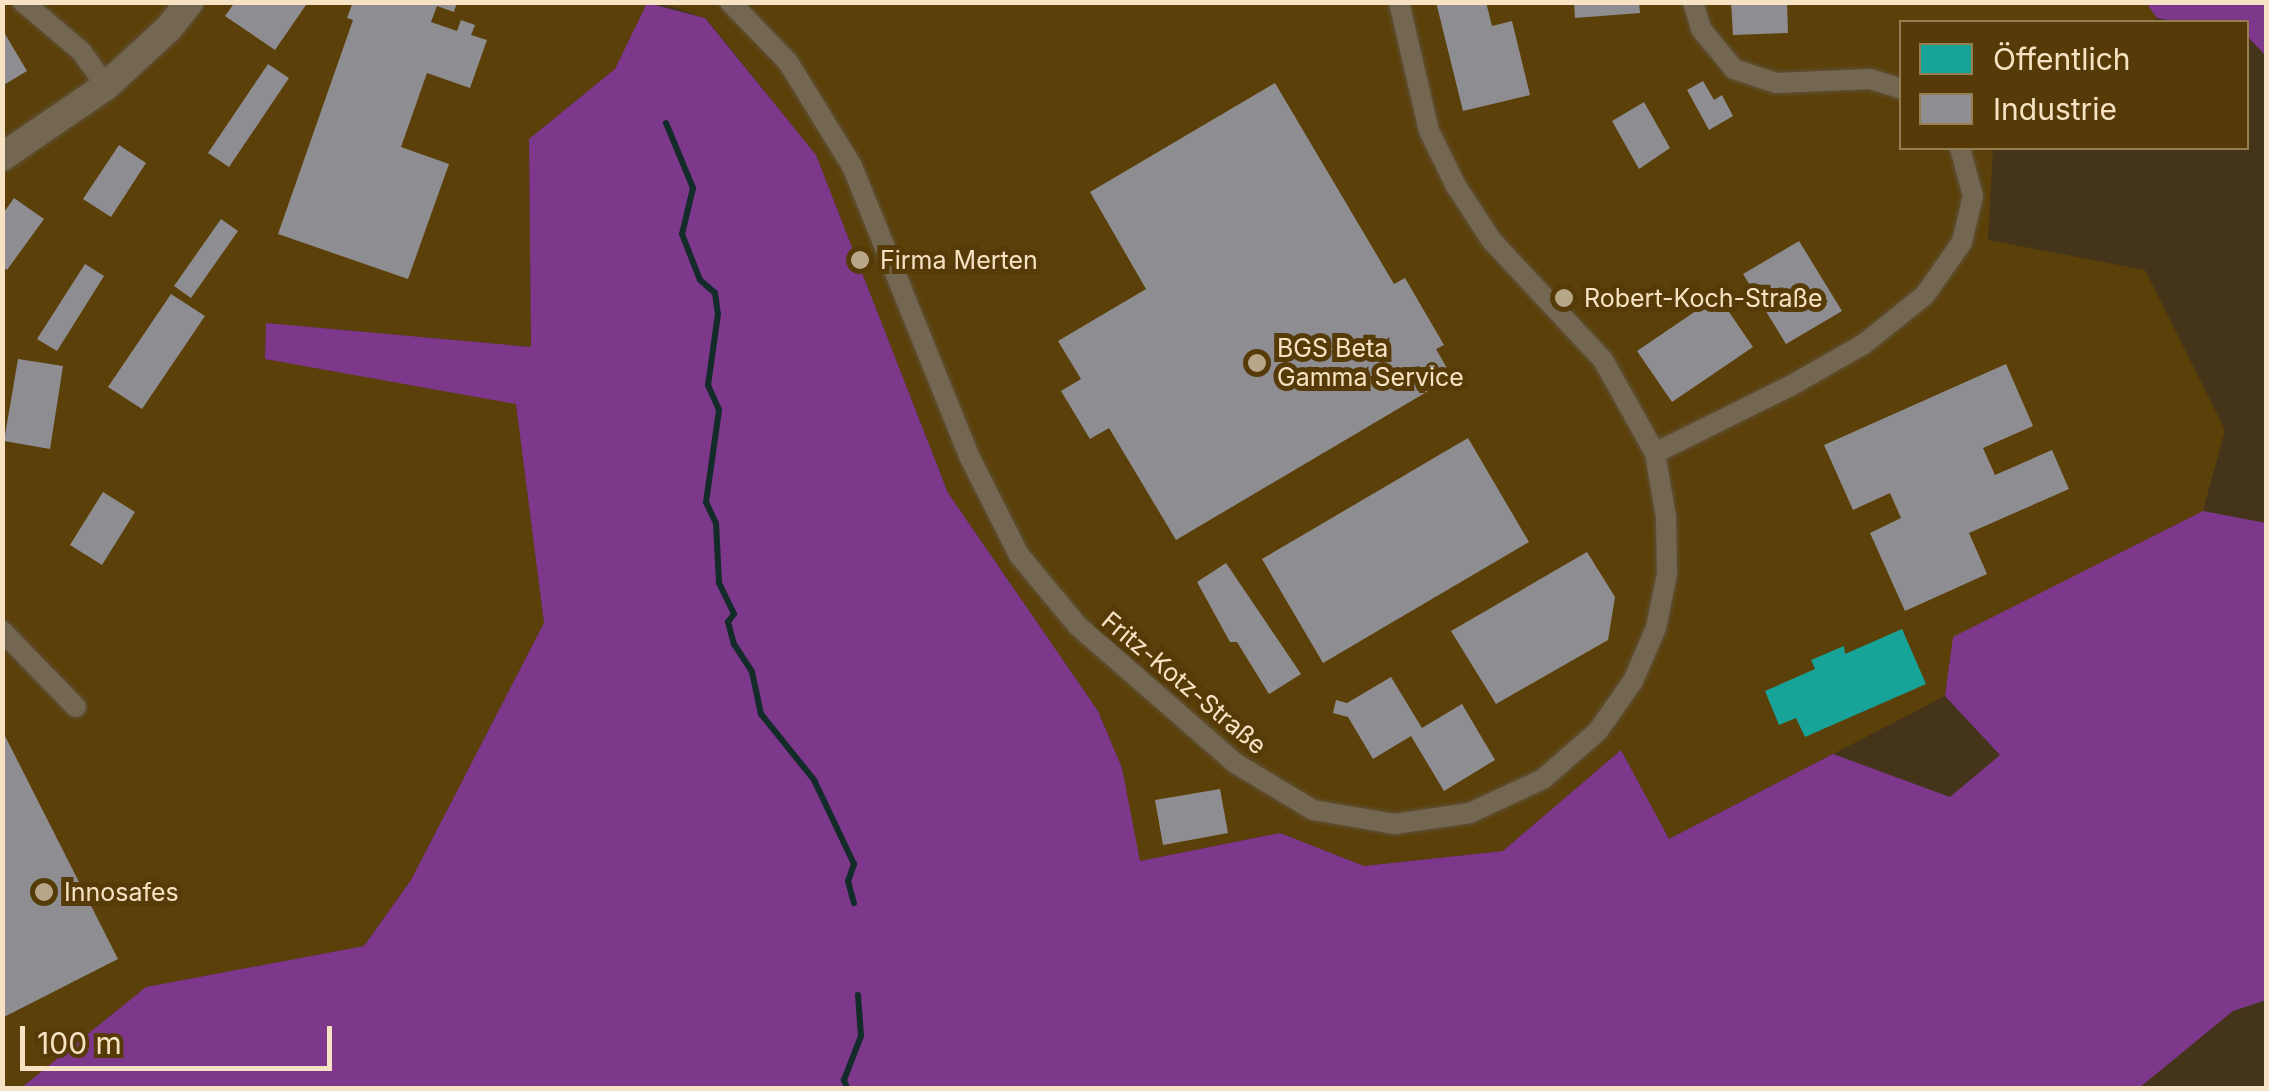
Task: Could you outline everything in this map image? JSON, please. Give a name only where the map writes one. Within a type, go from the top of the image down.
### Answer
[{"type":"street","points":[[23,2],[81,51],[106,86]]},
{"type":"street","points":[[2,157],[106,86],[169,28],[189,2]]},
{"type":"street","name":"Fritz-Kotz-Straße","points":[[730,2],[788,62],[852,166],[969,456],[1019,555],[1078,626],[1235,763],[1313,810],[1394,824],[1470,813],[1543,779],[1598,731],[1633,680],[1648,647],[1668,574],[1666,517],[1654,453],[1603,360],[1492,241],[1456,186],[1429,131],[1399,2]]},
{"type":"street","points":[[1693,2],[1701,29],[1734,68],[1776,83],[1870,79],[1899,89]]},
{"type":"street","points":[[1654,453],[1864,344],[1925,295],[1962,242],[1973,196],[1961,150]]},
{"type":"street","points":[[2,631],[76,708]]},
{"type":"shaded area","points":[[2,3],[647,3],[615,69],[529,139],[531,347],[266,323],[265,359],[516,403],[544,623],[411,880],[364,946],[146,987],[21,1088],[2,1088]]},
{"type":"shaded area","points":[[647,3],[705,18],[816,155],[948,493],[1098,711],[1122,768],[1140,861],[1280,833],[1364,866],[1503,851],[1621,750],[1669,839],[1833,754],[1950,797],[2000,755],[1945,696],[1953,637],[2203,511],[2266,523],[2266,1000],[2233,1011],[2139,1088],[21,1088],[146,987],[364,946],[411,880],[544,623],[516,404],[265,359],[266,323],[531,347],[529,139],[615,69]]},
{"type":"shaded area","points":[[661,3],[2146,3],[2157,18],[2154,20],[1899,20],[1899,150],[1993,150],[1988,240],[2145,270],[2225,430],[2203,511],[1954,637],[1945,696],[1669,839],[1621,750],[1503,851],[1364,866],[1280,833],[1139,861],[1122,768],[1098,711],[948,493],[816,155],[706,18]]},
{"type":"shaded area","points":[[2146,3],[2266,3],[2266,56],[2249,38],[2249,20],[2157,18]]},
{"type":"building: Öffentlich","points":[[1902,629],[1926,684],[1805,737],[1796,718],[1779,725],[1765,691],[1815,669],[1811,660],[1844,646],[1845,654]]},
{"type":"building: Industrie","points":[[235,2],[308,2],[275,50],[225,16]]},
{"type":"building: Industrie","points":[[353,2],[457,2],[454,12],[437,6],[431,22],[457,31],[461,20],[475,25],[471,35],[487,40],[470,88],[427,73],[401,147],[449,164],[408,279],[278,234],[353,20],[347,18]]},
{"type":"building: Industrie","points":[[1436,2],[1486,2],[1492,26],[1512,21],[1530,95],[1463,111]]},
{"type":"building: Industrie","points":[[1574,2],[1639,2],[1640,13],[1575,18]]},
{"type":"building: Industrie","points":[[1731,2],[1787,2],[1788,33],[1733,35]]},
{"type":"building: Industrie","points":[[2,29],[27,71],[2,86]]},
{"type":"building: Industrie","points":[[268,64],[289,78],[229,167],[208,153]]},
{"type":"building: Industrie","points":[[1703,81],[1714,100],[1722,95],[1733,116],[1709,130],[1687,90]]},
{"type":"building: Industrie","name":"BGS Beta Gamma Service","points":[[1275,83],[1394,284],[1405,278],[1444,345],[1436,349],[1452,377],[1176,540],[1109,428],[1090,439],[1061,391],[1081,379],[1058,341],[1146,289],[1090,192]]},
{"type":"building: Industrie","points":[[1644,102],[1670,148],[1639,169],[1612,121]]},
{"type":"building: Industrie","points":[[119,145],[146,163],[111,217],[83,199]]},
{"type":"building: Industrie","points":[[14,198],[44,219],[7,270],[2,266],[2,215]]},
{"type":"building: Industrie","points":[[221,219],[238,231],[191,298],[174,286]]},
{"type":"building: Industrie","points":[[1799,241],[1842,311],[1786,344],[1743,274]]},
{"type":"building: Industrie","points":[[85,264],[104,276],[57,351],[37,339]]},
{"type":"building: Industrie","points":[[171,294],[205,316],[142,409],[108,387]]},
{"type":"building: Industrie","points":[[1718,296],[1753,347],[1672,402],[1637,351]]},
{"type":"building: Industrie","points":[[18,359],[63,366],[50,449],[4,441]]},
{"type":"building: Industrie","points":[[2006,364],[2033,426],[1983,448],[1995,475],[2052,450],[2069,489],[1969,533],[1987,574],[1905,611],[1870,533],[1901,518],[1890,493],[1853,510],[1824,445]]},
{"type":"building: Industrie","points":[[1468,438],[1529,542],[1323,663],[1262,559]]},
{"type":"building: Industrie","points":[[103,492],[135,512],[102,565],[70,545]]},
{"type":"building: Industrie","points":[[1587,552],[1615,597],[1608,640],[1496,704],[1451,631]]},
{"type":"building: Industrie","points":[[1226,563],[1301,674],[1269,694],[1237,642],[1230,642],[1197,582]]},
{"type":"building: Industrie","points":[[1391,677],[1422,728],[1462,704],[1495,760],[1444,791],[1411,736],[1373,759],[1348,717],[1333,713],[1336,700],[1347,703]]},
{"type":"building: Industrie","name":"Innosafes","points":[[2,730],[118,959],[2,1018]]},
{"type":"building: Industrie","points":[[1220,789],[1228,833],[1163,845],[1155,800]]},
{"type":"waterway","points":[[666,123],[693,188],[682,234],[700,280],[715,293],[718,314],[708,385],[719,410],[706,502],[716,523],[719,583],[734,614],[728,622],[734,644],[752,672],[761,714],[814,780],[854,864],[848,881],[854,903]]},
{"type":"waterway","points":[[847,1088],[844,1080],[861,1036],[858,995]]},
{"type":"place","name":"Firma Merten","points":[[860,260]]},
{"type":"place","name":"Robert-Koch-Straße","points":[[1564,298]]},
{"type":"place","name":"BGS Beta Gamma Service","points":[[1257,363]]},
{"type":"place","name":"Innosafes","points":[[44,892]]}]
